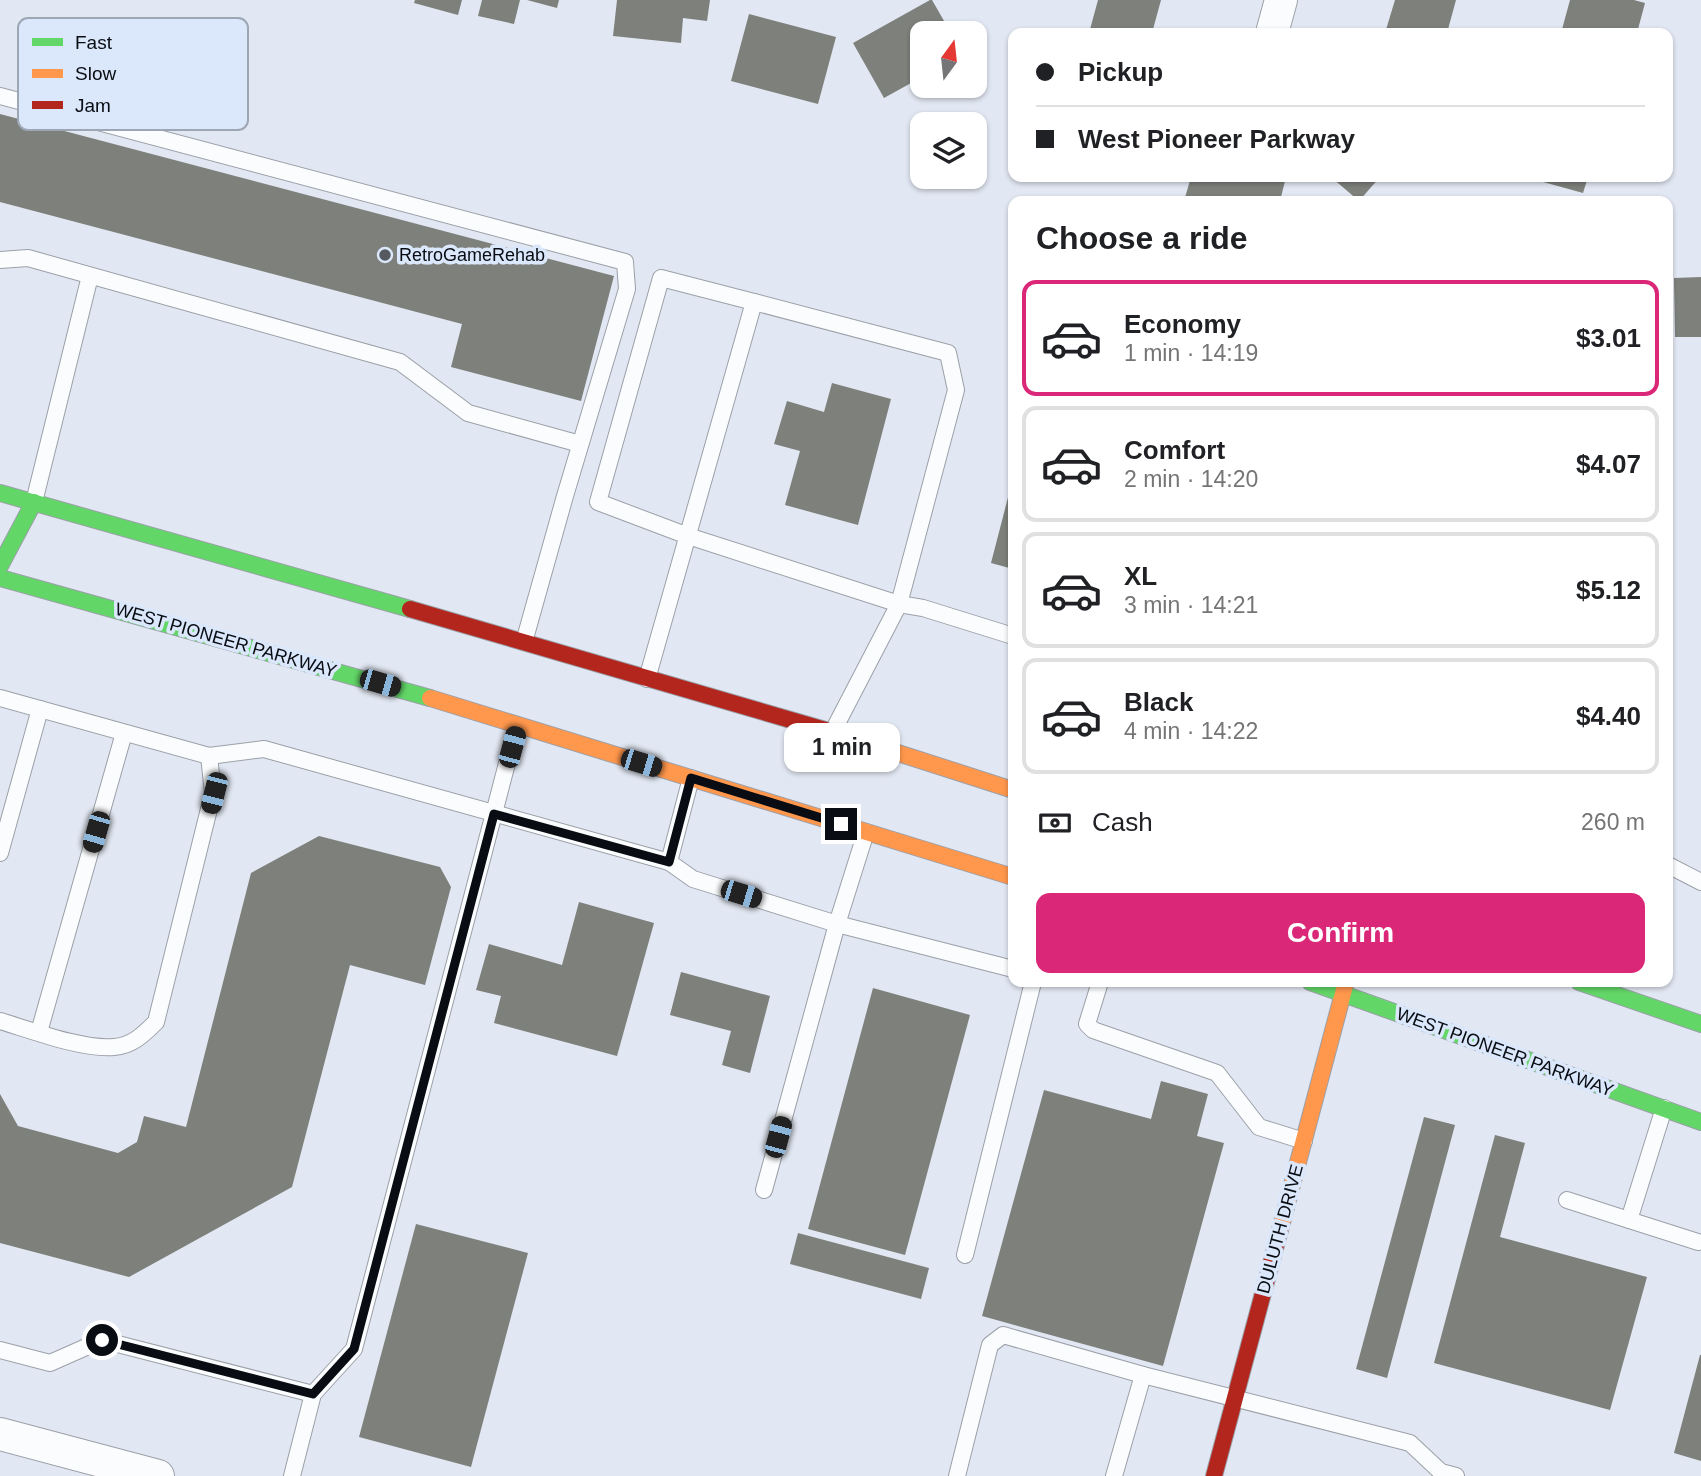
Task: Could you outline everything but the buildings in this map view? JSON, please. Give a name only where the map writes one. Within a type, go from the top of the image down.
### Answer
[{"type":"main road","points":[[0,493],[524,642],[1008,788]]},
{"type":"main road","points":[[0,566],[34,502]]},
{"type":"main road","name":"WEST PIONEER PARKWAY","points":[[0,578],[405,690],[1008,875]]},
{"type":"main road","points":[[1594,987],[1701,1024]]},
{"type":"main road","name":"WEST PIONEER PARKWAY","points":[[1345,988],[1701,1122]]},
{"type":"main road","name":"DULUTH DRIVE","points":[[1213,1476],[1345,988]]},
{"type":"street","points":[[1273,28],[1281,0]]},
{"type":"street","points":[[0,1434],[158,1476]]},
{"type":"lane","points":[[0,96],[18,101]]},
{"type":"lane","points":[[128,130],[625,262],[627,289],[524,642]]},
{"type":"lane","points":[[0,260],[28,258],[400,362],[468,413],[580,444]]},
{"type":"lane","points":[[34,502],[90,276]]},
{"type":"lane","points":[[832,733],[899,604],[956,390],[948,353],[661,278],[598,502],[688,536],[899,604],[923,608],[1008,634]]},
{"type":"lane","points":[[648,679],[754,302]]},
{"type":"lane","points":[[0,698],[209,757],[264,749],[669,862],[692,879],[837,924],[1008,968]]},
{"type":"lane","points":[[0,853],[40,709]]},
{"type":"lane","points":[[292,1476],[313,1394],[354,1349],[517,725]]},
{"type":"lane","points":[[39,1032],[124,733]]},
{"type":"lane","points":[[0,1021],[84,1044],[115,1047],[139,1039],[156,1022],[214,793],[209,757]]},
{"type":"lane","points":[[669,862],[691,778]]},
{"type":"lane","points":[[764,1190],[837,924],[866,832]]},
{"type":"lane","points":[[1673,868],[1701,882]]},
{"type":"lane","points":[[965,1255],[1032,987]]},
{"type":"lane","points":[[1098,987],[1087,1024],[1093,1030],[1217,1073],[1259,1127],[1304,1141]]},
{"type":"lane","points":[[1629,1220],[1664,1108]]},
{"type":"lane","points":[[1567,1200],[1698,1241]]},
{"type":"lane","points":[[957,1476],[990,1345],[1003,1335],[1410,1443],[1441,1472],[1456,1476]]},
{"type":"lane","points":[[0,1350],[50,1363],[102,1340],[313,1394]]},
{"type":"lane","points":[[1114,1476],[1143,1374]]},
{"type":"traffic: fast","points":[[0,493],[410,609]]},
{"type":"traffic: fast","points":[[0,566],[34,502]]},
{"type":"traffic: fast","points":[[0,578],[430,698]]},
{"type":"traffic: fast","points":[[1324,987],[1701,1122]]},
{"type":"traffic: fast","points":[[1594,987],[1701,1024]]},
{"type":"traffic: slow","points":[[430,698],[1008,875]]},
{"type":"traffic: slow","points":[[839,734],[1008,788]]},
{"type":"traffic: slow","points":[[1280,1230],[1345,987]]},
{"type":"traffic: jam","points":[[410,609],[839,734]]},
{"type":"traffic: jam","points":[[1214,1476],[1280,1230]]},
{"type":"place","name":"RetroGameRehab","points":[[385,255]]},
{"type":"route","points":[[102,1340],[313,1394],[354,1349],[494,814],[669,862],[691,778],[841,824]]}]
